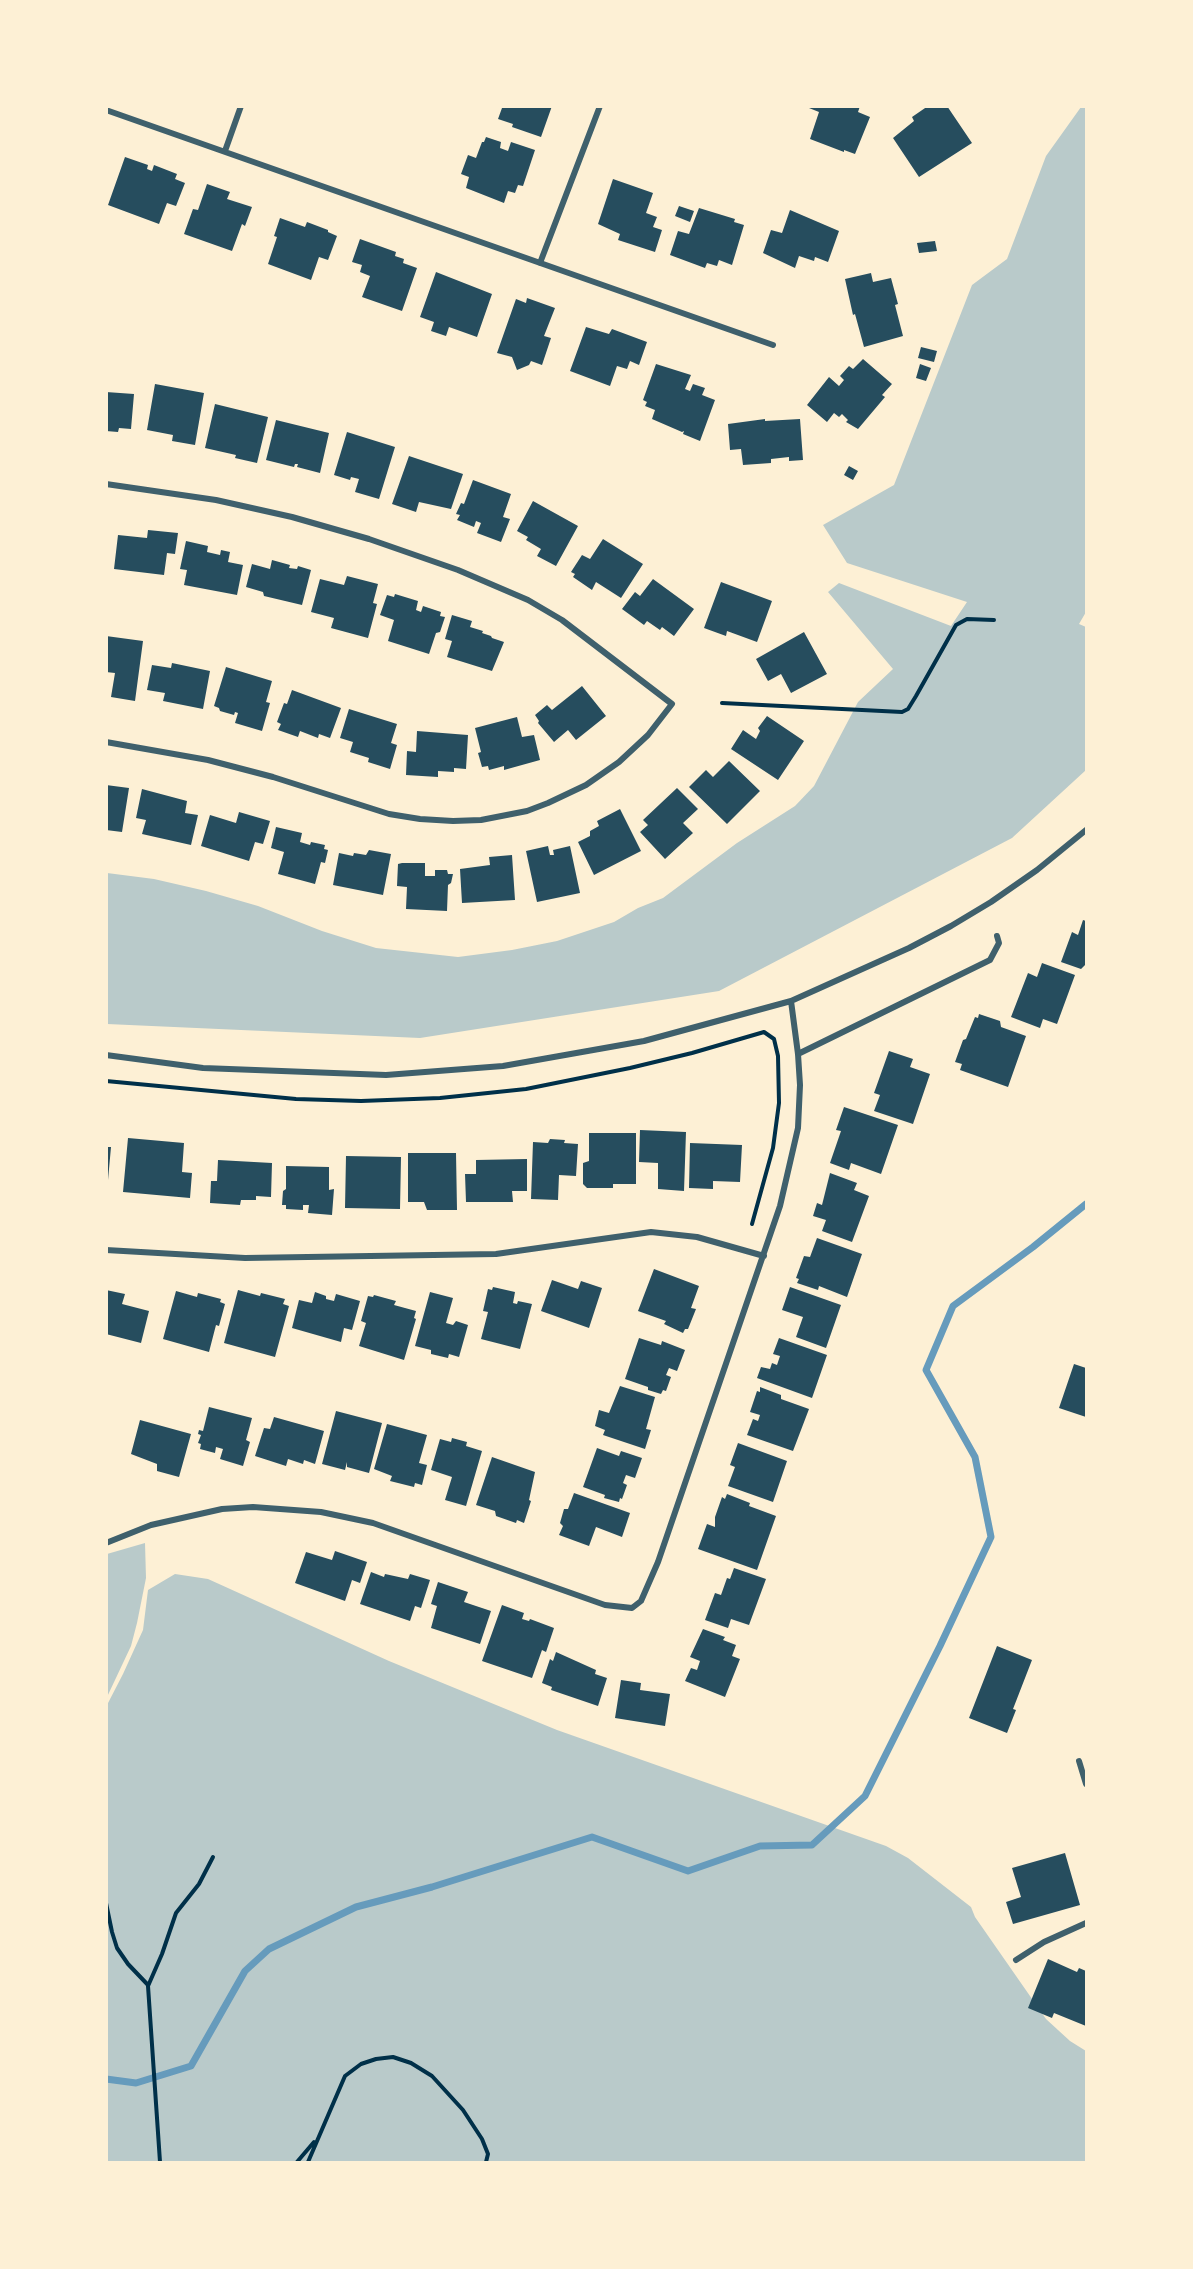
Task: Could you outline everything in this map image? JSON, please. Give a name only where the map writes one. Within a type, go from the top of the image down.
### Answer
[{"type":"street","points":[[225,151],[241,106]]},
{"type":"street","points":[[540,263],[600,106]]},
{"type":"street","points":[[106,110],[773,345]]},
{"type":"street","points":[[106,484],[216,500],[292,517],[369,539],[458,570],[528,600],[562,620],[672,704],[648,735],[626,756],[586,785],[526,811],[481,820],[431,820],[389,814],[273,777],[208,760],[106,742]]},
{"type":"street","points":[[106,1055],[203,1068],[386,1075],[503,1066],[644,1041],[791,1001],[909,948],[951,927],[1037,870],[1086,830]]},
{"type":"street","points":[[798,1054],[990,960],[999,944],[997,936]]},
{"type":"street","points":[[106,1543],[151,1525],[222,1509],[253,1507],[321,1512],[373,1524],[605,1605],[632,1608],[641,1601],[658,1562],[780,1206],[798,1128],[800,1085],[791,1001]]},
{"type":"street","points":[[106,1250],[245,1258],[496,1254],[651,1232],[697,1237],[764,1256]]},
{"type":"street","points":[[1079,1761],[1086,1784]]},
{"type":"street","points":[[1016,1960],[1044,1942],[1086,1923]]},
{"type":"path","points":[[722,703],[902,712],[908,709],[956,625],[967,619],[994,620]]},
{"type":"path","points":[[106,1081],[296,1100],[361,1101],[440,1098],[526,1089],[630,1068],[692,1053],[771,1029]]},
{"type":"path","points":[[752,1224],[773,1148],[779,1103],[778,1056],[774,1039],[764,1032]]},
{"type":"path","points":[[148,1986],[176,1913],[199,1884],[213,1857]]},
{"type":"path","points":[[106,1903],[117,1948],[148,1986],[150,1994],[160,2163]]},
{"type":"path","points":[[308,2163],[316,2139],[345,2076],[361,2064],[393,2057],[411,2063],[432,2076],[463,2110],[482,2139],[488,2154],[486,2163]]},
{"type":"path","points":[[297,2163],[316,2139]]},
{"type":"shaded area","points":[[1081,107],[1086,107],[1086,612],[1079,624],[1086,627],[1086,770],[1012,838],[719,991],[420,1038],[107,1024],[107,873],[154,879],[206,891],[258,906],[322,931],[376,948],[458,957],[557,941],[614,922],[638,908],[663,898],[737,843],[795,806],[814,786],[858,702],[893,669],[828,592],[839,583],[951,626],[967,602],[847,563],[823,525],[894,485],[972,285],[1007,259],[1046,156]]},
{"type":"shaded area","points":[[145,1543],[146,1578],[137,1623],[131,1646],[107,1697],[107,1554]]},
{"type":"shaded area","points":[[175,1574],[208,1579],[389,1661],[557,1730],[886,1846],[908,1858],[971,1907],[975,1917],[1046,2019],[1070,2041],[1086,2051],[1086,2162],[107,2162],[107,1705],[143,1630],[148,1590]]},
{"type":"building","points":[[497,106],[552,106],[541,137],[512,127],[513,124],[498,119],[502,108]]},
{"type":"building","points":[[804,106],[860,106],[858,112],[870,117],[855,154],[810,139],[819,112]]},
{"type":"building","points":[[928,106],[947,106],[972,143],[919,177],[893,138],[914,121],[912,117]]},
{"type":"building","points":[[486,137],[501,142],[500,148],[508,151],[511,142],[535,150],[523,186],[518,185],[515,193],[508,191],[504,203],[466,188],[469,177],[461,174],[468,155],[476,158]]},
{"type":"building","points":[[125,157],[148,165],[147,169],[152,171],[154,165],[177,174],[175,179],[185,183],[176,206],[167,203],[159,224],[108,205]]},
{"type":"building","points":[[613,179],[653,193],[646,213],[657,217],[653,227],[662,230],[655,252],[618,240],[620,234],[598,224]]},
{"type":"building","points":[[207,184],[230,192],[227,199],[252,207],[245,226],[242,224],[232,251],[184,234],[193,209],[198,210]]},
{"type":"building","points":[[679,206],[694,211],[690,222],[675,216]]},
{"type":"building","points":[[699,208],[735,219],[734,222],[744,225],[732,265],[719,260],[717,266],[707,263],[705,268],[670,255],[678,231],[689,234]]},
{"type":"building","points":[[790,210],[839,231],[828,262],[815,257],[814,261],[799,256],[795,268],[763,253],[771,230],[782,233]]},
{"type":"building","points":[[280,218],[305,227],[307,222],[337,236],[328,260],[319,257],[311,280],[268,264],[277,237],[274,236]]},
{"type":"building","points":[[360,239],[396,252],[395,256],[404,259],[403,263],[417,268],[402,311],[362,297],[370,276],[360,272],[362,265],[352,262]]},
{"type":"building","points":[[935,241],[937,251],[919,253],[917,243]]},
{"type":"building","points":[[436,272],[492,294],[477,337],[449,327],[446,336],[431,331],[434,322],[420,317]]},
{"type":"building","points":[[871,273],[873,282],[891,278],[903,336],[864,347],[855,314],[853,315],[845,279]]},
{"type":"building","points":[[527,298],[555,308],[544,336],[551,338],[542,365],[531,361],[529,365],[517,370],[512,357],[497,353],[516,299],[526,303]]},
{"type":"building","points":[[586,327],[609,334],[612,329],[647,342],[639,365],[630,361],[627,369],[617,366],[610,386],[570,371]]},
{"type":"building","points":[[921,347],[937,351],[934,362],[918,358]]},
{"type":"building","points":[[863,359],[892,384],[882,395],[885,397],[858,429],[846,422],[848,420],[842,414],[839,417],[834,413],[827,422],[807,405],[829,377],[839,386],[844,380],[840,376],[849,366],[853,369]]},
{"type":"building","points":[[656,364],[691,375],[685,389],[690,391],[693,384],[705,388],[702,395],[715,400],[700,441],[683,434],[684,431],[652,419],[655,410],[645,406],[647,402],[643,400]]},
{"type":"building","points":[[920,364],[931,368],[926,381],[916,378]]},
{"type":"building","points":[[155,384],[204,393],[195,445],[172,441],[173,435],[147,430]]},
{"type":"building","points":[[106,392],[134,394],[131,429],[119,428],[118,432],[106,431]]},
{"type":"building","points":[[215,404],[268,417],[257,463],[235,458],[236,455],[205,448]]},
{"type":"building","points":[[765,419],[765,421],[800,419],[803,460],[789,461],[789,457],[771,459],[771,463],[743,465],[741,449],[730,450],[728,424]]},
{"type":"building","points":[[276,420],[329,433],[320,473],[297,467],[298,464],[294,467],[266,460]]},
{"type":"building","points":[[347,432],[395,447],[379,499],[355,492],[359,479],[351,477],[350,480],[334,475]]},
{"type":"building","points":[[409,456],[463,474],[451,509],[419,502],[416,512],[392,504]]},
{"type":"building","points":[[849,466],[858,471],[853,480],[844,475]]},
{"type":"building","points":[[473,480],[511,494],[503,517],[510,519],[501,542],[477,533],[481,523],[476,521],[474,527],[457,520],[460,515],[456,514],[461,503],[464,504]]},
{"type":"building","points":[[533,501],[578,526],[556,566],[537,556],[541,549],[517,531]]},
{"type":"building","points":[[148,530],[178,533],[175,554],[167,553],[164,575],[114,569],[118,535],[147,538]]},
{"type":"building","points":[[603,539],[643,564],[621,598],[596,582],[592,590],[573,577],[575,574],[571,572],[582,555],[590,559]]},
{"type":"building","points":[[186,541],[208,546],[207,552],[220,555],[221,550],[230,552],[228,562],[243,565],[237,595],[184,585],[187,570],[180,569]]},
{"type":"building","points":[[272,560],[290,565],[289,568],[297,569],[298,566],[311,570],[302,605],[264,596],[263,592],[246,587],[252,564],[270,569]]},
{"type":"building","points":[[347,576],[378,584],[373,603],[377,604],[368,638],[331,628],[334,618],[311,612],[320,579],[344,585]]},
{"type":"building","points":[[653,579],[694,609],[674,636],[662,627],[660,630],[647,621],[644,625],[622,609],[635,592],[640,596]]},
{"type":"building","points":[[721,582],[772,601],[757,642],[727,631],[726,636],[704,628]]},
{"type":"building","points":[[395,594],[418,601],[416,610],[421,612],[423,606],[441,612],[440,616],[445,617],[440,632],[436,633],[429,654],[388,641],[394,620],[380,615],[387,595],[394,597]]},
{"type":"building","points":[[452,615],[472,621],[470,627],[504,642],[492,671],[447,657],[452,641],[445,639]]},
{"type":"building","points":[[804,632],[827,674],[791,693],[781,674],[768,681],[756,659]]},
{"type":"building","points":[[106,636],[143,641],[135,701],[111,697],[115,673],[106,672]]},
{"type":"building","points":[[172,663],[210,671],[203,709],[163,701],[165,693],[147,690],[152,665],[171,668]]},
{"type":"building","points":[[226,667],[272,681],[266,702],[270,703],[262,731],[235,723],[238,713],[235,712],[234,715],[220,711],[214,706]]},
{"type":"building","points":[[582,686],[606,716],[576,740],[568,730],[554,742],[538,723],[535,715],[547,705],[552,710]]},
{"type":"building","points":[[292,690],[341,708],[330,738],[319,734],[318,738],[300,731],[298,737],[278,730],[281,724],[277,722]]},
{"type":"building","points":[[349,709],[397,724],[391,743],[397,745],[390,769],[368,762],[369,758],[350,752],[353,742],[340,738]]},
{"type":"building","points":[[767,716],[804,741],[778,780],[731,749],[743,730],[756,739],[760,731],[758,728]]},
{"type":"building","points":[[517,717],[522,737],[534,735],[540,760],[504,770],[504,766],[489,770],[488,766],[482,767],[475,728]]},
{"type":"building","points":[[417,731],[468,735],[466,769],[454,768],[454,772],[438,771],[438,777],[406,775],[407,751],[416,752]]},
{"type":"building","points":[[729,761],[760,791],[727,824],[689,787],[706,770],[713,777]]},
{"type":"building","points":[[106,785],[129,788],[122,832],[106,830]]},
{"type":"building","points":[[677,788],[698,809],[683,823],[693,833],[665,859],[640,832],[648,825],[643,820]]},
{"type":"building","points":[[142,789],[187,801],[185,813],[198,815],[191,845],[142,834],[146,820],[136,818]]},
{"type":"building","points":[[620,809],[641,851],[594,875],[578,842],[590,836],[590,831],[599,826],[597,821]]},
{"type":"building","points":[[239,812],[270,821],[263,844],[255,842],[249,861],[201,846],[210,815],[236,823]]},
{"type":"building","points":[[276,827],[302,833],[300,842],[325,845],[324,849],[328,850],[325,863],[321,862],[315,884],[278,874],[284,852],[271,848]]},
{"type":"building","points":[[548,846],[550,855],[554,855],[553,850],[570,846],[580,893],[537,902],[526,851]]},
{"type":"building","points":[[369,850],[391,854],[383,895],[333,885],[339,853],[353,856],[354,853],[366,855]]},
{"type":"building","points":[[512,855],[515,900],[462,903],[460,869],[490,865],[489,857]]},
{"type":"building","points":[[425,863],[425,876],[435,876],[435,870],[447,870],[448,874],[453,874],[451,883],[448,885],[447,911],[406,909],[407,887],[397,886],[398,864]]},
{"type":"building","points":[[1083,920],[1086,921],[1086,964],[1081,969],[1061,962],[1072,932],[1078,935]]},
{"type":"building","points":[[1042,963],[1075,975],[1057,1024],[1043,1019],[1040,1028],[1011,1017],[1028,973],[1037,977]]},
{"type":"building","points":[[979,1014],[1000,1021],[1001,1027],[1026,1036],[1008,1087],[960,1070],[962,1064],[955,1062],[963,1040],[966,1039],[975,1017],[978,1018]]},
{"type":"building","points":[[889,1051],[913,1059],[910,1067],[930,1074],[913,1124],[874,1111],[880,1095],[874,1093]]},
{"type":"building","points":[[844,1107],[898,1125],[881,1174],[851,1163],[849,1170],[830,1163],[841,1131],[836,1130]]},
{"type":"building","points":[[640,1130],[686,1132],[684,1191],[658,1189],[658,1163],[639,1162]]},
{"type":"building","points":[[589,1133],[636,1133],[636,1184],[613,1184],[613,1188],[587,1188],[583,1184],[583,1163],[589,1161]]},
{"type":"building","points":[[128,1138],[184,1143],[182,1172],[192,1173],[190,1198],[123,1192]]},
{"type":"building","points":[[550,1139],[578,1144],[576,1176],[559,1175],[558,1200],[531,1199],[533,1142],[548,1143]]},
{"type":"building","points":[[690,1143],[742,1145],[740,1182],[713,1181],[713,1189],[689,1188]]},
{"type":"building","points":[[106,1147],[111,1147],[108,1180],[106,1180]]},
{"type":"building","points":[[408,1153],[456,1153],[457,1210],[427,1210],[424,1202],[408,1202]]},
{"type":"building","points":[[346,1156],[401,1157],[400,1209],[345,1208]]},
{"type":"building","points":[[527,1159],[527,1191],[512,1191],[513,1202],[466,1202],[465,1174],[476,1174],[476,1160]]},
{"type":"building","points":[[218,1160],[272,1163],[271,1197],[256,1196],[256,1200],[241,1200],[240,1205],[210,1203],[211,1181],[217,1181]]},
{"type":"building","points":[[286,1166],[329,1167],[329,1190],[334,1189],[332,1215],[308,1213],[309,1205],[303,1205],[303,1210],[286,1209],[286,1205],[282,1205],[283,1191],[286,1189]]},
{"type":"building","points":[[830,1173],[857,1183],[854,1190],[869,1196],[852,1242],[822,1231],[826,1220],[813,1216],[817,1203],[822,1205]]},
{"type":"building","points":[[817,1238],[862,1254],[847,1297],[819,1286],[818,1290],[797,1283],[799,1279],[796,1278],[804,1256],[810,1257]]},
{"type":"building","points":[[654,1269],[699,1286],[691,1308],[696,1309],[688,1329],[685,1329],[683,1333],[664,1324],[666,1321],[638,1311]]},
{"type":"building","points":[[552,1280],[578,1289],[581,1281],[602,1288],[589,1328],[541,1311]]},
{"type":"building","points":[[493,1287],[515,1292],[513,1303],[517,1304],[518,1301],[532,1304],[520,1349],[481,1339],[488,1312],[483,1311],[488,1289],[492,1290]]},
{"type":"building","points":[[790,1287],[841,1305],[826,1348],[796,1337],[803,1317],[782,1310]]},
{"type":"building","points":[[106,1290],[125,1294],[122,1304],[149,1311],[141,1343],[106,1334]]},
{"type":"building","points":[[238,1290],[285,1299],[283,1304],[289,1306],[275,1357],[224,1343]]},
{"type":"building","points":[[176,1291],[197,1297],[198,1293],[221,1299],[220,1302],[225,1304],[219,1326],[216,1325],[209,1352],[163,1339]]},
{"type":"building","points":[[315,1292],[334,1301],[336,1294],[360,1301],[352,1330],[344,1328],[341,1342],[292,1328],[299,1300],[312,1303]]},
{"type":"building","points":[[430,1292],[453,1298],[446,1323],[453,1325],[456,1321],[468,1325],[459,1357],[449,1354],[448,1358],[431,1354],[431,1350],[415,1346]]},
{"type":"building","points":[[374,1295],[396,1301],[394,1305],[416,1311],[414,1318],[416,1319],[404,1360],[359,1346],[366,1323],[361,1321],[368,1296],[373,1297]]},
{"type":"building","points":[[639,1338],[661,1345],[662,1341],[685,1350],[677,1371],[669,1368],[666,1375],[671,1377],[666,1391],[663,1390],[661,1394],[625,1379]]},
{"type":"building","points":[[779,1338],[827,1355],[812,1398],[757,1378],[761,1367],[770,1369],[772,1363],[777,1365],[780,1356],[773,1354]]},
{"type":"building","points":[[1074,1364],[1086,1368],[1086,1417],[1059,1408]]},
{"type":"building","points":[[620,1386],[655,1397],[646,1429],[651,1430],[645,1449],[603,1435],[605,1430],[595,1426],[599,1410],[609,1413]]},
{"type":"building","points":[[760,1387],[781,1395],[781,1399],[809,1409],[793,1451],[747,1435],[753,1419],[758,1421],[760,1415],[750,1412],[757,1391],[760,1392]]},
{"type":"building","points":[[209,1407],[252,1418],[246,1440],[250,1442],[243,1466],[220,1459],[223,1449],[216,1447],[215,1453],[200,1449],[201,1444],[198,1443],[201,1435],[198,1434],[199,1430],[203,1431]]},
{"type":"building","points":[[336,1411],[382,1423],[369,1473],[347,1467],[347,1462],[345,1470],[322,1464]]},
{"type":"building","points":[[274,1417],[324,1431],[315,1464],[304,1460],[303,1464],[288,1459],[286,1466],[255,1456],[264,1428],[270,1429]]},
{"type":"building","points":[[140,1420],[191,1434],[179,1477],[157,1471],[157,1464],[131,1454]]},
{"type":"building","points":[[387,1424],[427,1435],[419,1463],[427,1465],[422,1485],[415,1483],[414,1487],[390,1481],[392,1476],[374,1469]]},
{"type":"building","points":[[452,1438],[467,1442],[466,1446],[482,1451],[466,1506],[445,1500],[452,1477],[431,1470],[440,1439],[451,1442]]},
{"type":"building","points":[[738,1443],[787,1461],[773,1502],[728,1486],[735,1467],[730,1465]]},
{"type":"building","points":[[597,1448],[619,1456],[621,1451],[642,1458],[635,1478],[626,1475],[623,1483],[627,1485],[619,1502],[604,1498],[605,1495],[583,1487]]},
{"type":"building","points":[[492,1457],[535,1472],[529,1500],[531,1501],[524,1523],[517,1520],[516,1523],[496,1516],[495,1511],[476,1505]]},
{"type":"building","points":[[574,1493],[630,1513],[622,1537],[596,1527],[589,1546],[559,1535],[563,1526],[560,1523],[564,1509],[568,1509]]},
{"type":"building","points":[[727,1494],[750,1503],[749,1506],[776,1516],[757,1570],[698,1549],[707,1524],[715,1527],[715,1517],[722,1497],[725,1499]]},
{"type":"building","points":[[335,1551],[367,1562],[360,1583],[352,1580],[345,1601],[295,1583],[306,1552],[332,1560]]},
{"type":"building","points":[[734,1568],[766,1579],[749,1625],[731,1619],[728,1628],[705,1620],[715,1593],[721,1595],[727,1578],[730,1579]]},
{"type":"building","points":[[371,1572],[384,1577],[385,1574],[408,1579],[410,1574],[430,1580],[421,1608],[415,1606],[410,1621],[360,1604]]},
{"type":"building","points":[[438,1582],[468,1592],[464,1602],[491,1611],[480,1644],[431,1628],[437,1606],[431,1604]]},
{"type":"building","points":[[502,1605],[524,1613],[522,1619],[529,1621],[530,1619],[554,1628],[546,1652],[542,1650],[532,1678],[482,1661]]},
{"type":"building","points":[[703,1629],[725,1637],[723,1640],[736,1645],[732,1656],[740,1659],[725,1697],[685,1681],[691,1668],[697,1670],[700,1661],[690,1657]]},
{"type":"building","points":[[997,1646],[1032,1660],[1013,1709],[1016,1710],[1007,1733],[969,1718]]},
{"type":"building","points":[[556,1652],[596,1670],[595,1674],[607,1678],[598,1706],[551,1690],[552,1687],[542,1683],[550,1659],[553,1661]]},
{"type":"building","points":[[621,1680],[641,1683],[640,1690],[670,1694],[665,1726],[615,1718]]},
{"type":"building","points":[[1065,1853],[1080,1905],[1013,1924],[1006,1902],[1021,1897],[1012,1868]]},
{"type":"building","points":[[1048,1959],[1077,1972],[1079,1968],[1086,1971],[1086,2026],[1054,2013],[1052,2018],[1028,2008]]},
{"type":"waterway","points":[[106,2079],[136,2083],[191,2066],[245,1971],[269,1949],[356,1907],[432,1887],[592,1837],[688,1871],[760,1846],[812,1845],[865,1796],[940,1646],[991,1537],[975,1457],[926,1370],[953,1306],[1033,1247],[1086,1204]]}]
